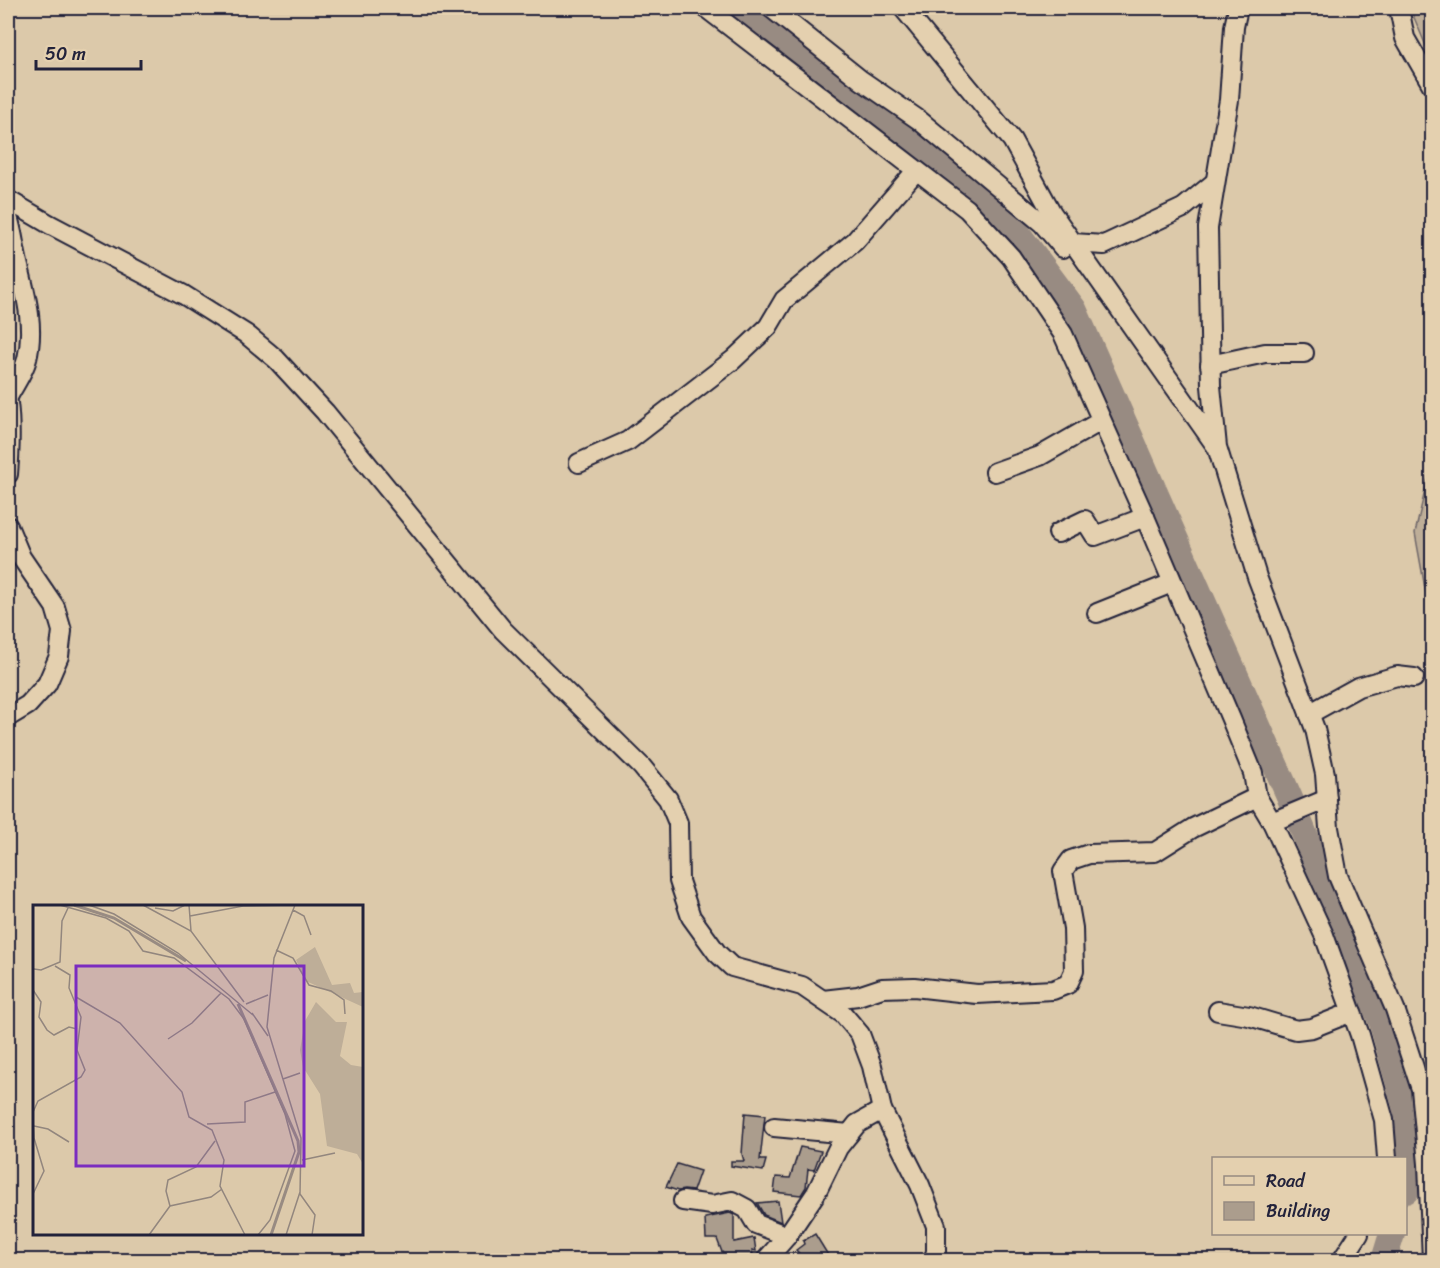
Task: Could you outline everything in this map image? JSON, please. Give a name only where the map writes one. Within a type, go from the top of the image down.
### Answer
[{"type":"street","points":[[706,8],[967,209],[1011,257],[1063,334],[1253,774],[1257,797],[1279,819],[1360,1035],[1384,1120],[1387,1157]]},
{"type":"street","points":[[771,8],[861,80],[919,120],[1042,223],[1099,292],[1118,308]]},
{"type":"street","points":[[903,8],[1012,140],[1052,213],[1072,243],[1217,447]]},
{"type":"street","points":[[1238,8],[1234,27],[1229,100],[1208,228],[1210,365],[1217,447],[1257,577],[1315,729],[1326,774],[1319,802],[1329,828],[1338,876],[1395,1009],[1421,1089],[1428,1164],[1432,1260]]},
{"type":"street","points":[[1399,8],[1406,38],[1432,85]]},
{"type":"street","points":[[579,463],[628,441],[733,360],[768,327],[784,300],[855,241],[916,171]]},
{"type":"street","points":[[1072,243],[1104,245],[1183,208],[1215,182]]},
{"type":"street","points":[[8,200],[184,295],[246,334],[276,359],[324,412],[503,630],[642,766],[668,799],[678,823],[679,881],[691,917],[717,953],[732,967],[801,986],[843,1014],[860,1034],[872,1066],[882,1110],[920,1185],[936,1226],[936,1252],[933,1260]]},
{"type":"street","points":[[8,217],[28,299],[31,324],[27,360],[8,397]]},
{"type":"street","points":[[1210,365],[1265,353],[1304,353]]},
{"type":"street","points":[[8,403],[10,417],[8,474]]},
{"type":"street","points":[[995,472],[1040,456],[1101,421]]},
{"type":"street","points":[[1058,533],[1085,520],[1095,536],[1144,518]]},
{"type":"street","points":[[8,526],[21,557],[55,608],[62,631],[59,656],[47,684],[28,705],[8,717]]},
{"type":"street","points":[[1097,614],[1172,583]]},
{"type":"street","points":[[1309,714],[1358,687],[1397,676],[1414,678]]},
{"type":"street","points":[[823,1000],[858,996],[882,988],[914,987],[977,994],[1053,990],[1068,984],[1074,971],[1074,949],[1063,871],[1071,860],[1089,854],[1155,852],[1193,828],[1257,797]]},
{"type":"street","points":[[1279,819],[1319,802]]},
{"type":"street","points":[[1218,1011],[1249,1016],[1296,1030],[1312,1028],[1352,1012]]},
{"type":"street","points":[[766,1260],[787,1236],[816,1193],[838,1148],[857,1124],[882,1110]]},
{"type":"street","points":[[774,1127],[849,1134]]},
{"type":"street","points":[[683,1201],[712,1205],[732,1201],[747,1209],[756,1224],[787,1236]]},
{"type":"street","points":[[1342,1260],[1358,1235]]},
{"type":"shaded area","points":[[1410,8],[1432,8],[1432,60]]},
{"type":"shaded area","points":[[1432,461],[1432,627],[1415,533]]},
{"type":"building","points":[[745,1113],[765,1115],[760,1160],[766,1160],[763,1171],[731,1166],[731,1161],[744,1161],[742,1154]]},
{"type":"building","points":[[800,1147],[821,1151],[814,1170],[808,1169],[806,1187],[801,1195],[774,1192],[776,1177],[790,1178]]},
{"type":"building","points":[[677,1164],[700,1171],[693,1191],[678,1191],[666,1187]]},
{"type":"building","points":[[778,1201],[781,1222],[764,1215],[757,1203]]},
{"type":"building","points":[[730,1213],[734,1215],[734,1242],[754,1238],[756,1251],[752,1250],[754,1260],[725,1260],[717,1239],[706,1239],[705,1218]]},
{"type":"building","points":[[815,1234],[831,1260],[805,1260],[796,1250],[804,1244],[803,1241]]},
{"type":"waterway","points":[[742,8],[1002,212],[1074,309],[1289,796],[1382,1023],[1406,1109],[1410,1177],[1407,1188]]},
{"type":"waterway","points":[[1384,1260],[1392,1235]]}]
